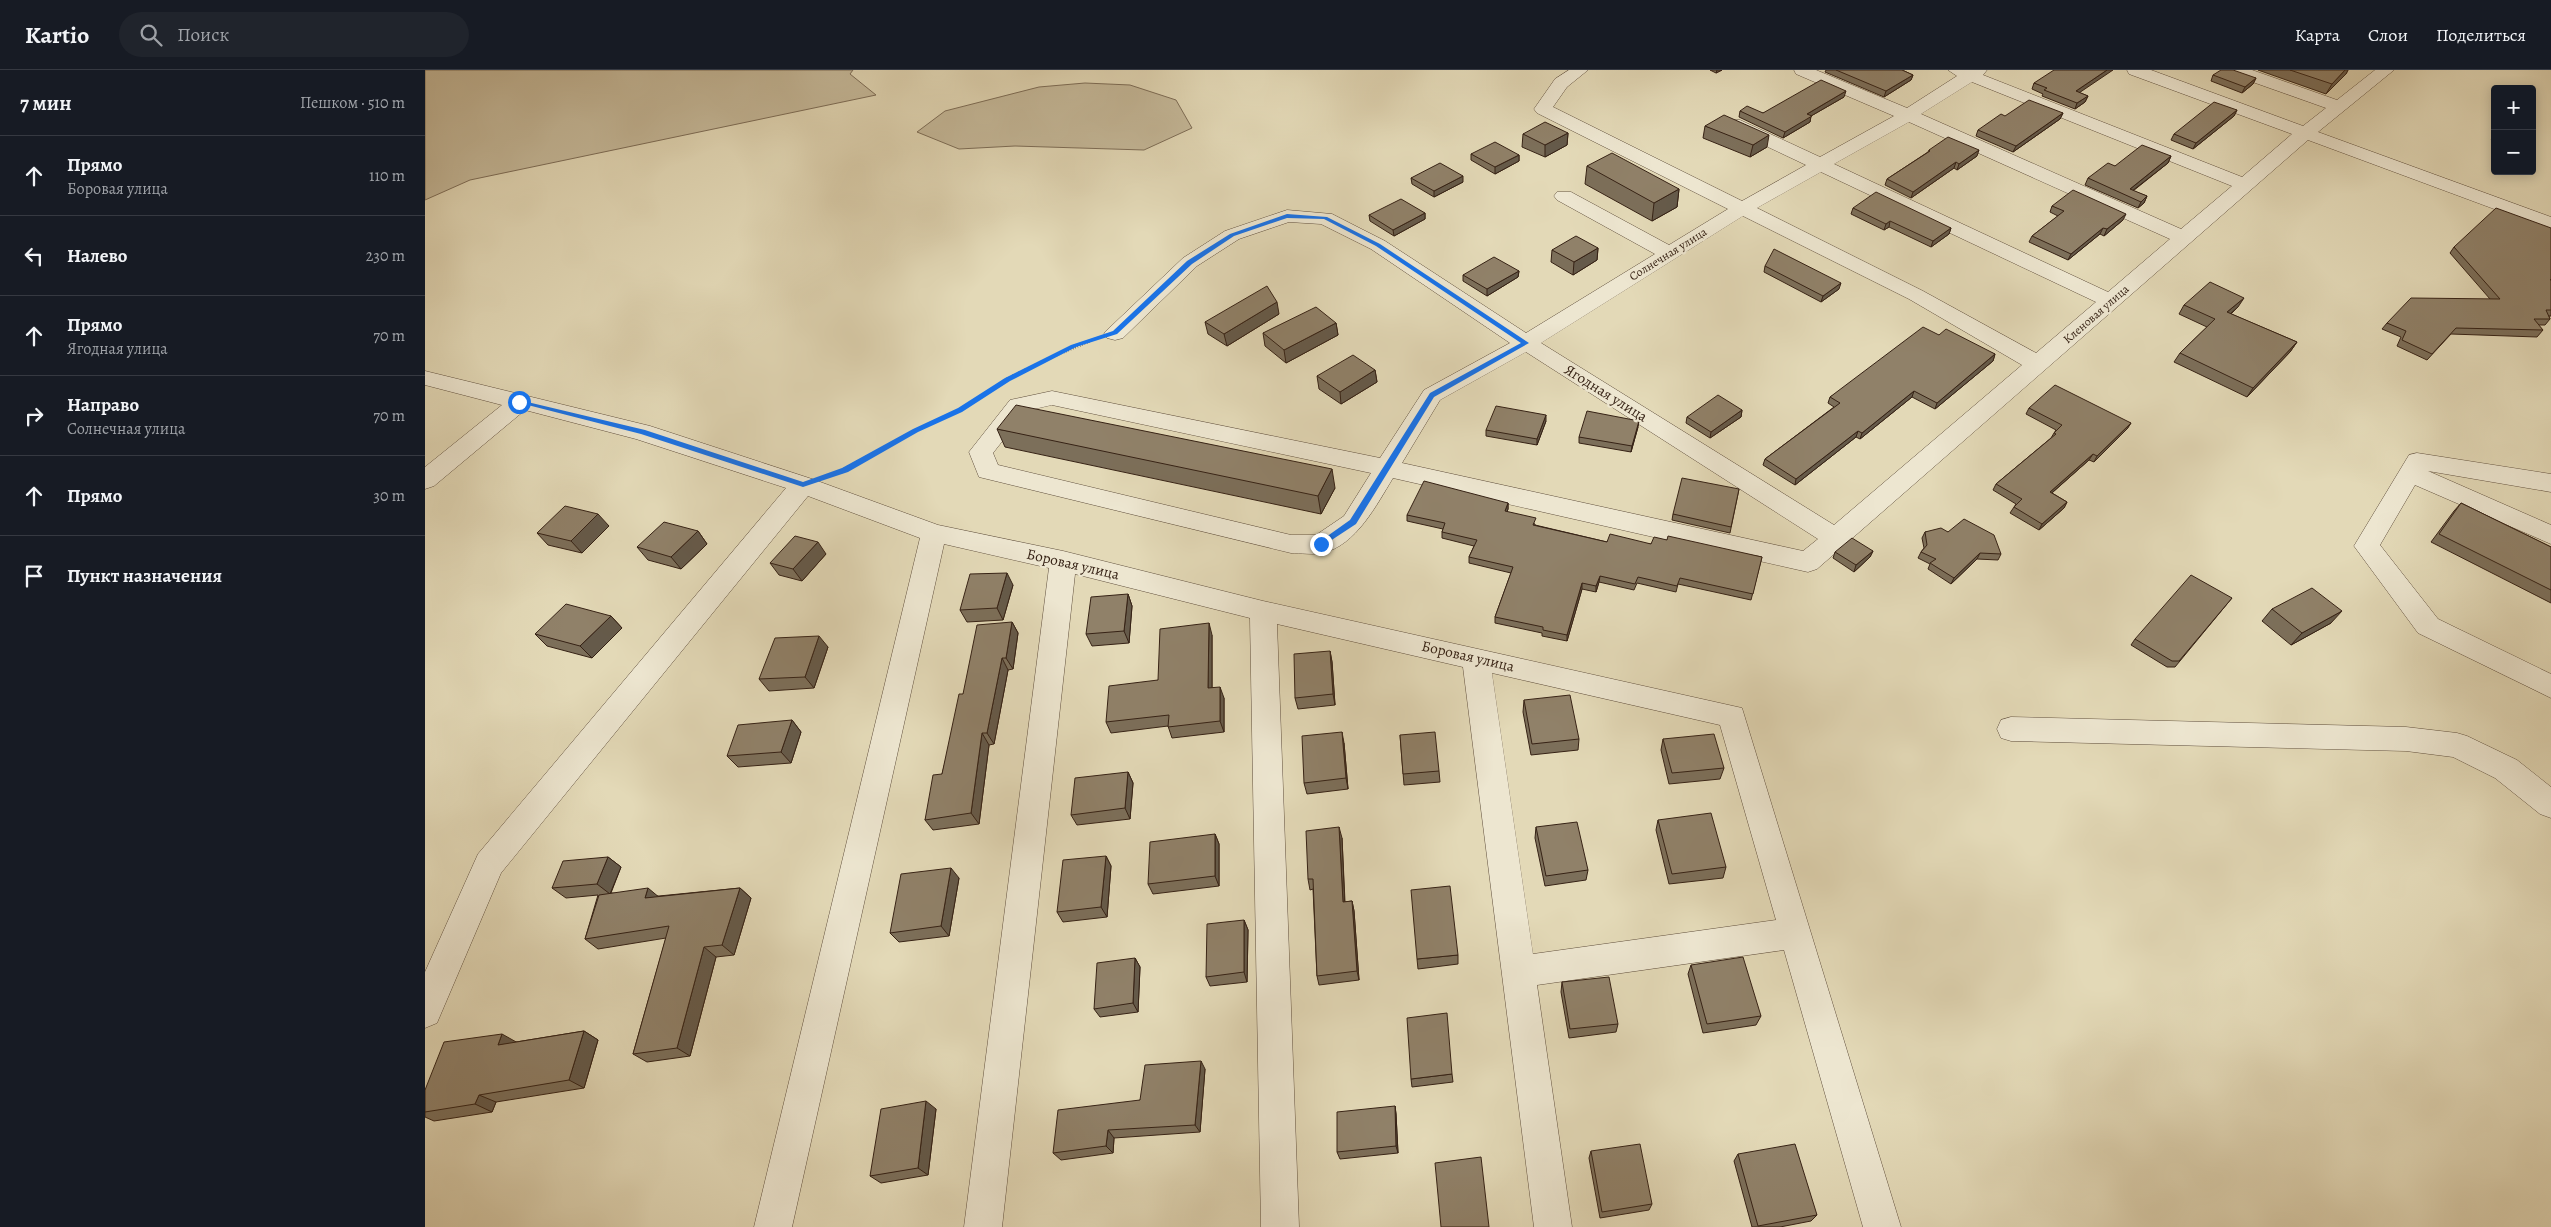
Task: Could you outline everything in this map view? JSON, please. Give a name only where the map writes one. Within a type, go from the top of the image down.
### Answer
[{"type":"street","points":[[1580,70],[1561,83],[1543,109],[1916,294],[2038,364]]},
{"type":"street","points":[[1801,70],[1908,115],[2184,238]]},
{"type":"street","points":[[2135,70],[2551,224]]},
{"type":"street","points":[[2236,70],[2338,106]]},
{"type":"street","name":"Кленовая улица","points":[[1387,468],[1808,562],[2305,133],[2386,70]]},
{"type":"street","points":[[1968,72],[2245,185]]},
{"type":"street","name":"Солнечная улица","points":[[1387,468],[1052,398],[1018,405],[981,452],[989,470],[1291,544],[1321,544],[1353,522],[1387,468],[1432,395],[1526,343],[1743,208],[1908,115],[1968,72]]},
{"type":"street","points":[[1725,119],[2111,301]]},
{"type":"street","points":[[1564,196],[1670,254]]},
{"type":"street","name":"Ягодная улица","points":[[1115,332],[1190,262],[1232,235],[1287,216],[1325,218],[1378,245],[1526,343],[1836,538]]},
{"type":"street","name":"Боровая улица","points":[[425,378],[643,432],[803,485],[934,534],[1063,561],[1263,611],[1732,716],[1795,933]]},
{"type":"street","points":[[425,480],[519,402]]},
{"type":"street","points":[[2551,483],[2417,460],[2367,546],[2429,626],[2551,687]]},
{"type":"street","points":[[2410,473],[2551,535]]},
{"type":"street","points":[[425,1011],[489,864],[803,485]]},
{"type":"street","points":[[773,1227],[934,534]]},
{"type":"street","points":[[983,1227],[1063,561]]},
{"type":"street","points":[[1263,611],[1279,1227]]},
{"type":"street","points":[[1476,658],[1553,1227]]},
{"type":"street","points":[[2011,729],[2406,739],[2457,745],[2506,769],[2551,805]]},
{"type":"street","points":[[1518,972],[1795,933],[1882,1227]]},
{"type":"path","points":[[803,485],[845,470],[915,431],[960,410],[1007,379],[1073,346],[1115,332]]},
{"type":"shaded area","points":[[425,70],[853,70],[850,74],[876,95],[470,180],[425,200]]},
{"type":"shaded area","points":[[1085,83],[1130,85],[1176,100],[1192,128],[1144,150],[1015,146],[959,149],[917,132],[945,111],[1039,87]]},
{"type":"building","points":[[1836,70],[1902,70],[1913,75],[1886,91]]},
{"type":"building","points":[[2054,70],[2107,70],[2076,91],[2088,96],[2077,103],[2044,90],[2047,88],[2034,83]]},
{"type":"building","points":[[2221,70],[2233,70],[2256,78],[2245,87],[2213,75]]},
{"type":"building","points":[[2290,70],[2345,70],[2332,84]]},
{"type":"building","points":[[1821,80],[1846,91],[1807,114],[1812,116],[1785,132],[1740,111],[1747,106],[1763,113]]},
{"type":"building","points":[[2029,100],[2063,113],[2016,146],[1978,130],[2001,114],[2005,116]]},
{"type":"building","points":[[2214,102],[2237,110],[2196,143],[2174,134]]},
{"type":"building","points":[[1724,115],[1769,135],[1753,145],[1705,126]]},
{"type":"building","points":[[1545,122],[1568,133],[1545,145],[1523,134]]},
{"type":"building","points":[[1948,137],[1979,150],[1959,164],[1956,162],[1913,192],[1887,179],[1930,151]]},
{"type":"building","points":[[1495,142],[1519,155],[1495,167],[1471,154]]},
{"type":"building","points":[[2142,145],[2171,156],[2130,189],[2147,196],[2141,202],[2088,178],[2108,163],[2115,166]]},
{"type":"building","points":[[1612,153],[1679,189],[1654,203],[1587,166]]},
{"type":"building","points":[[1440,163],[1463,176],[1434,191],[1411,178]]},
{"type":"building","points":[[2073,190],[2126,214],[2107,229],[2103,228],[2071,254],[2032,236],[2064,211],[2052,206]]},
{"type":"building","points":[[1876,192],[1951,228],[1933,241],[1890,221],[1886,224],[1853,208]]},
{"type":"building","points":[[1401,199],[1425,213],[1393,230],[1369,215]]},
{"type":"building","points":[[2496,208],[2551,228],[2551,310],[2546,310],[2550,319],[2534,319],[2543,330],[2456,328],[2432,354],[2402,340],[2406,331],[2387,323],[2411,298],[2500,299],[2454,247]]},
{"type":"building","points":[[1576,236],[1598,248],[1574,262],[1552,250]]},
{"type":"building","points":[[1774,249],[1841,283],[1823,296],[1765,266]]},
{"type":"building","points":[[1494,257],[1519,271],[1487,289],[1463,275]]},
{"type":"building","points":[[2210,282],[2244,298],[2227,312],[2297,342],[2253,388],[2180,353],[2215,319],[2184,305]]},
{"type":"building","points":[[1267,286],[1277,302],[1224,334],[1205,322]]},
{"type":"building","points":[[1316,307],[1336,323],[1284,350],[1263,333]]},
{"type":"building","points":[[1923,327],[1939,335],[1946,329],[1995,354],[1937,403],[1914,391],[1862,433],[1858,431],[1796,479],[1765,459],[1840,403],[1830,397]]},
{"type":"building","points":[[1353,355],[1375,370],[1340,392],[1317,376]]},
{"type":"building","points":[[2055,385],[2131,423],[2097,456],[2093,454],[2050,492],[2067,502],[2042,524],[2014,507],[2022,499],[1996,484],[2056,434],[2054,433],[2062,425],[2029,408]]},
{"type":"building","points":[[1718,395],[1742,410],[1711,432],[1687,417]]},
{"type":"building","points":[[1016,405],[1332,469],[1318,496],[997,429]]},
{"type":"building","points":[[1496,406],[1546,415],[1537,439],[1486,430]]},
{"type":"building","points":[[1587,411],[1639,421],[1632,446],[1579,437]]},
{"type":"building","points":[[1682,478],[1739,489],[1731,527],[1673,514]]},
{"type":"building","points":[[1424,481],[1508,503],[1505,511],[1536,518],[1533,525],[1607,542],[1610,534],[1651,544],[1654,537],[1667,540],[1668,536],[1762,557],[1753,594],[1680,578],[1677,586],[1638,577],[1635,584],[1600,576],[1596,586],[1582,583],[1567,635],[1543,630],[1543,627],[1495,617],[1513,567],[1469,557],[1477,540],[1442,532],[1445,523],[1407,515]]},
{"type":"building","points":[[2461,503],[2551,547],[2551,590],[2439,534]]},
{"type":"building","points":[[565,506],[598,514],[571,541],[537,533]]},
{"type":"building","points":[[1964,519],[1994,535],[2001,554],[1980,553],[1954,578],[1930,563],[1936,559],[1921,552],[1927,545],[1925,532],[1941,528],[1948,532]]},
{"type":"building","points":[[664,522],[698,531],[671,557],[637,547]]},
{"type":"building","points":[[795,536],[818,542],[793,569],[770,563]]},
{"type":"building","points":[[1852,538],[1873,551],[1856,565],[1835,552]]},
{"type":"building","points":[[1007,573],[997,608],[960,610],[970,574]]},
{"type":"building","points":[[2191,575],[2232,598],[2179,661],[2172,661],[2135,639]]},
{"type":"building","points":[[2312,588],[2342,611],[2302,633],[2272,609]]},
{"type":"building","points":[[1128,594],[1124,631],[1086,634],[1091,597]]},
{"type":"building","points":[[566,604],[611,616],[580,646],[535,634]]},
{"type":"building","points":[[1012,622],[1006,658],[1002,658],[987,733],[982,733],[971,813],[925,820],[933,775],[942,774],[959,694],[963,694],[977,625]]},
{"type":"building","points":[[1209,623],[1208,688],[1220,687],[1220,721],[1168,727],[1169,715],[1106,722],[1109,686],[1158,680],[1160,629]]},
{"type":"building","points":[[819,636],[805,677],[759,679],[775,638]]},
{"type":"building","points":[[1330,651],[1333,694],[1295,698],[1294,654]]},
{"type":"building","points":[[1570,695],[1579,739],[1532,744],[1524,700]]},
{"type":"building","points":[[792,720],[781,752],[727,756],[738,725]]},
{"type":"building","points":[[1342,732],[1346,778],[1304,783],[1302,736]]},
{"type":"building","points":[[1435,732],[1439,771],[1403,774],[1400,735]]},
{"type":"building","points":[[1714,734],[1724,768],[1672,773],[1663,739]]},
{"type":"building","points":[[1128,772],[1125,808],[1071,815],[1075,778]]},
{"type":"building","points":[[1711,813],[1726,867],[1672,874],[1658,820]]},
{"type":"building","points":[[1577,822],[1588,870],[1546,876],[1536,827]]},
{"type":"building","points":[[1339,827],[1343,902],[1352,901],[1357,971],[1317,976],[1313,879],[1308,879],[1306,831]]},
{"type":"building","points":[[1215,834],[1215,876],[1148,884],[1150,842]]},
{"type":"building","points":[[1106,856],[1101,907],[1057,912],[1063,860]]},
{"type":"building","points":[[608,857],[597,884],[552,888],[563,861]]},
{"type":"building","points":[[951,868],[941,926],[890,933],[901,874]]},
{"type":"building","points":[[1450,886],[1458,955],[1417,959],[1411,890]]},
{"type":"building","points":[[648,888],[645,898],[740,888],[722,945],[704,947],[677,1048],[633,1054],[669,926],[585,939],[599,895]]},
{"type":"building","points":[[1244,920],[1244,972],[1206,977],[1207,924]]},
{"type":"building","points":[[1743,957],[1761,1016],[1707,1024],[1691,965]]},
{"type":"building","points":[[1135,958],[1133,1003],[1094,1009],[1097,963]]},
{"type":"building","points":[[1609,977],[1618,1024],[1570,1029],[1562,982]]},
{"type":"building","points":[[1447,1013],[1452,1074],[1411,1079],[1407,1018]]},
{"type":"building","points":[[584,1031],[569,1080],[479,1095],[475,1104],[425,1112],[425,1090],[444,1042],[502,1034],[498,1045]]},
{"type":"building","points":[[1201,1061],[1195,1125],[1108,1130],[1106,1146],[1053,1153],[1058,1110],[1140,1100],[1145,1065]]},
{"type":"building","points":[[926,1101],[918,1168],[870,1176],[881,1109]]},
{"type":"building","points":[[1395,1106],[1396,1146],[1337,1152],[1337,1112]]},
{"type":"building","points":[[1640,1144],[1652,1204],[1602,1212],[1591,1151]]},
{"type":"building","points":[[1795,1144],[1817,1215],[1758,1226],[1738,1154]]},
{"type":"building","points":[[1481,1157],[1489,1227],[1441,1227],[1435,1163]]},
{"type":"route","points":[[519,402],[643,432],[803,485],[845,470],[915,431],[960,410],[1007,379],[1073,346],[1115,332],[1190,262],[1232,235],[1287,216],[1325,218],[1378,245],[1526,343],[1432,395],[1353,522],[1321,544]]}]
